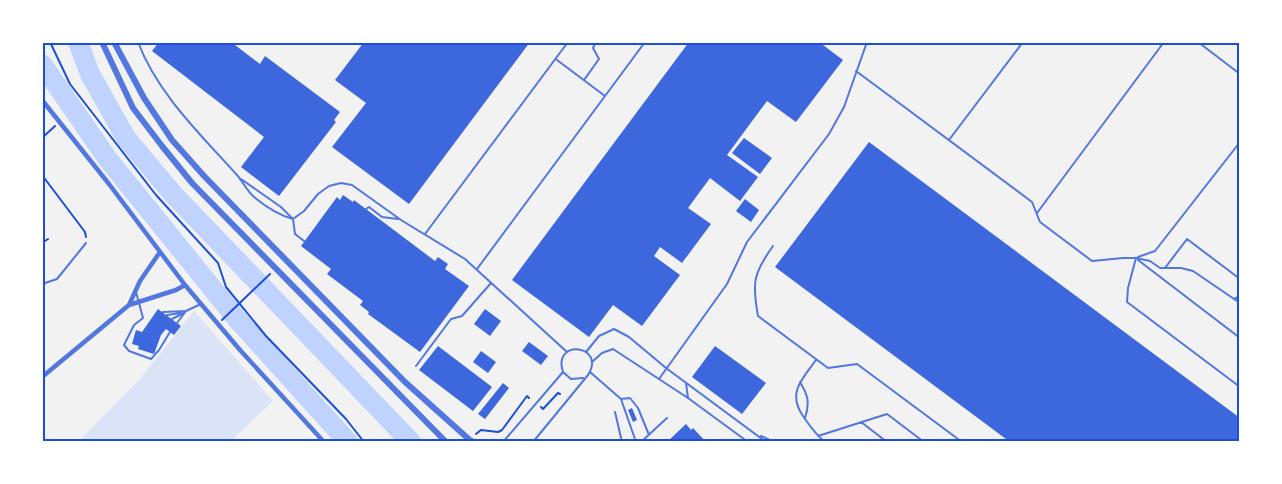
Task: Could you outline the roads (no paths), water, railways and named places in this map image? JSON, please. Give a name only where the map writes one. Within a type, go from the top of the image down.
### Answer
[{"type":"street","points":[[102,42],[134,108],[192,183],[446,442]]},
{"type":"street","points":[[114,42],[144,98],[166,132],[205,177],[405,382],[470,439]]},
{"type":"street","points":[[42,100],[184,285],[324,442]]},
{"type":"street","points":[[129,305],[135,290],[160,252]]},
{"type":"street","points":[[42,377],[129,305],[176,290],[184,285]]},
{"type":"lane","points":[[138,42],[150,69],[186,118],[251,195],[281,216],[294,219]]},
{"type":"lane","points":[[425,234],[568,42]]},
{"type":"lane","points":[[584,80],[599,59],[593,48],[596,42]]},
{"type":"lane","points":[[477,269],[645,42]]},
{"type":"lane","points":[[659,379],[727,284],[747,242],[828,134],[844,107],[867,42]]},
{"type":"lane","points":[[950,140],[1023,42]]},
{"type":"lane","points":[[1036,213],[1164,42]]},
{"type":"lane","points":[[1198,42],[1240,74]]},
{"type":"lane","points":[[555,59],[605,96]]},
{"type":"lane","points":[[856,70],[1032,202],[1040,222],[1092,261],[1136,258],[1150,261],[1160,268],[1181,268],[1193,271],[1240,303]]},
{"type":"lane","points":[[1136,258],[1155,251],[1240,142]]},
{"type":"lane","points":[[238,177],[256,188],[294,219],[295,234],[304,241]]},
{"type":"lane","points":[[294,219],[318,194],[334,184],[352,185],[477,269],[567,352]]},
{"type":"lane","points":[[366,209],[369,207],[382,217],[401,220]]},
{"type":"lane","points":[[1166,268],[1187,239],[1240,279]]},
{"type":"lane","points":[[42,280],[45,283],[57,279],[86,243]]},
{"type":"lane","points":[[773,246],[759,265],[753,288],[758,316],[828,368],[857,364],[962,442]]},
{"type":"lane","points":[[1136,258],[1240,338]]},
{"type":"lane","points":[[1136,258],[1128,288],[1127,302],[1240,387]]},
{"type":"lane","points":[[416,366],[451,320],[462,316],[491,282]]},
{"type":"lane","points":[[135,290],[143,318],[149,322]]},
{"type":"lane","points":[[1234,299],[1240,296]]},
{"type":"lane","points":[[172,319],[201,304]]},
{"type":"lane","points":[[163,312],[186,311]]},
{"type":"lane","points":[[167,315],[186,311]]},
{"type":"lane","points":[[177,323],[186,311]]},
{"type":"lane","points":[[143,318],[134,326],[124,345],[129,351],[151,359],[170,332]]},
{"type":"lane","points":[[586,352],[599,336],[614,329],[629,337],[666,368],[766,442]]},
{"type":"lane","points":[[584,378],[571,379],[563,372],[561,361],[567,352],[576,348],[586,352],[592,362]]},
{"type":"lane","points":[[533,442],[590,372],[592,362],[602,353],[613,349],[688,398],[748,442]]},
{"type":"lane","points":[[816,360],[800,382],[796,395],[797,408],[825,442]]},
{"type":"lane","points":[[503,442],[563,372]]},
{"type":"lane","points":[[590,372],[621,399],[636,442]]},
{"type":"lane","points":[[800,382],[808,394],[809,406],[805,418]]},
{"type":"lane","points":[[686,383],[688,398]]},
{"type":"lane","points":[[621,399],[630,398],[638,408],[649,435]]},
{"type":"lane","points":[[615,412],[622,442]]},
{"type":"lane","points":[[818,436],[886,414],[924,442]]},
{"type":"lane","points":[[641,442],[667,418]]},
{"type":"lane","points":[[861,422],[887,442]]},
{"type":"lane","points":[[758,435],[774,442]]},
{"type":"lane","points":[[470,439],[478,442]]},
{"type":"waterway","points":[[78,42],[90,74],[126,138],[173,194],[411,442]]},
{"type":"waterway","points":[[42,64],[107,158],[237,319],[348,442]]}]
